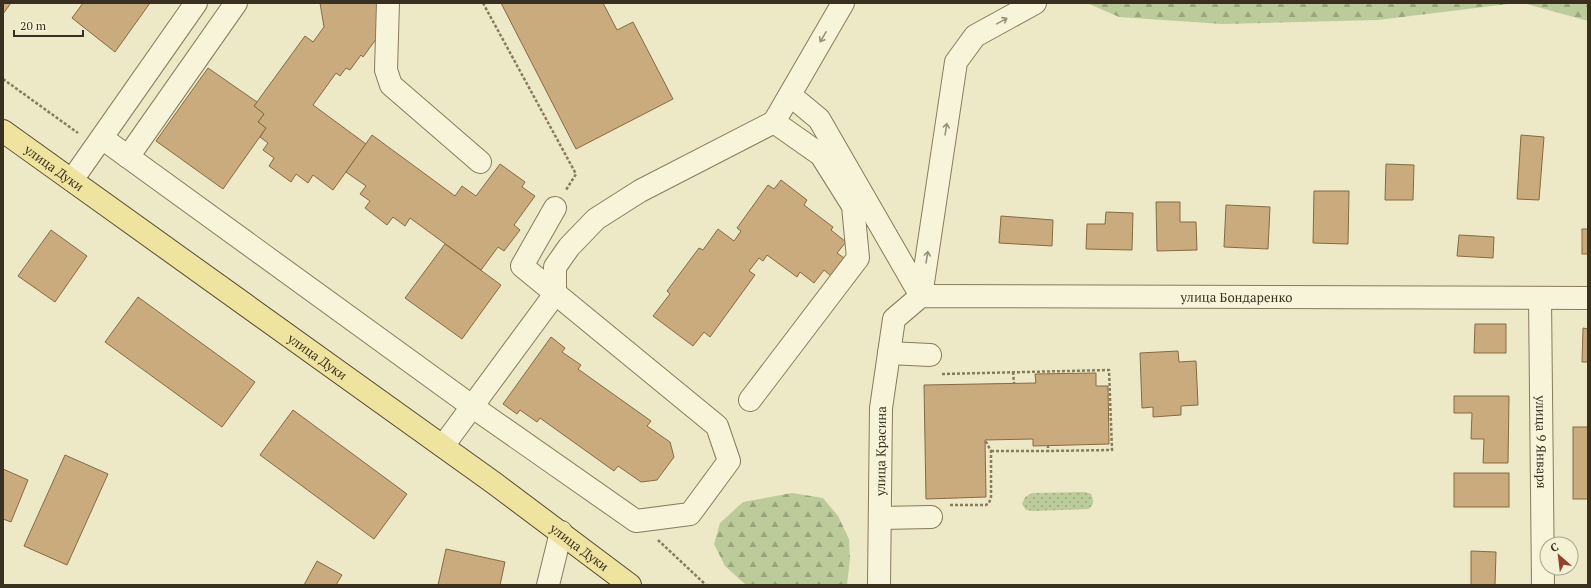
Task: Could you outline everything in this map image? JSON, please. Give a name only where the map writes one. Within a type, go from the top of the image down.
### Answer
[{"type":"main road","name":"улица Дуки","points":[[3,131],[562,532],[630,585]]},
{"type":"street","points":[[72,180],[196,3]]},
{"type":"street","points":[[128,157],[236,3]]},
{"type":"street","points":[[388,3],[386,70],[391,85],[480,162]]},
{"type":"street","points":[[443,446],[555,294],[555,267],[569,247],[596,219],[640,191],[774,122],[843,3]]},
{"type":"street","points":[[921,296],[956,62],[975,36],[1035,3]]},
{"type":"street","points":[[790,95],[819,119],[921,296]]},
{"type":"street","points":[[750,400],[858,258],[853,206],[821,155],[774,122]]},
{"type":"street","points":[[99,142],[128,157],[472,406],[636,520],[690,514],[729,461],[717,426],[522,266],[555,208]]},
{"type":"street","name":"улица Бондаренко","points":[[921,296],[1588,298]]},
{"type":"street","name":"улица Красина","points":[[881,579],[881,408],[894,319],[921,296]]},
{"type":"street","name":"улица 9 Января","points":[[1540,298],[1543,585]]},
{"type":"street","points":[[889,353],[933,365]]},
{"type":"street","points":[[880,518],[938,511]]},
{"type":"street","points":[[548,585],[562,532]]},
{"type":"path","points":[[483,3],[576,174],[555,208]]},
{"type":"path","points":[[3,79],[99,142]]},
{"type":"path","points":[[933,365],[1013,372],[1109,370],[1112,450],[991,451]]},
{"type":"path","points":[[1013,372],[1014,383]]},
{"type":"path","points":[[938,511],[986,505],[990,502],[991,451],[985,440]]},
{"type":"path","points":[[1048,446],[1048,451]]},
{"type":"path","points":[[636,520],[706,585]]},
{"type":"green space","points":[[1087,3],[1516,3],[1378,20],[1223,24],[1119,17]]},
{"type":"green space","points":[[1523,3],[1588,3],[1588,21]]},
{"type":"green space","points":[[1085,492],[1091,494],[1093,499],[1093,504],[1089,509],[1033,511],[1026,510],[1022,504],[1025,497],[1032,493]]},
{"type":"green space","points":[[792,493],[823,498],[838,516],[849,539],[850,558],[847,585],[746,585],[725,566],[714,544],[720,523],[743,502]]},
{"type":"building","points":[[3,3],[11,3],[3,14]]},
{"type":"building","points":[[83,3],[150,3],[115,52],[72,18]]},
{"type":"building","points":[[320,3],[380,3],[382,31],[363,57],[361,55],[350,70],[346,68],[340,76],[336,73],[313,105],[366,144],[333,190],[313,175],[308,183],[296,174],[291,182],[269,166],[274,158],[263,150],[268,143],[260,137],[266,128],[258,122],[264,114],[254,106],[305,36],[313,42],[324,27]]},
{"type":"building","points":[[501,3],[603,3],[617,30],[633,22],[673,99],[576,149]]},
{"type":"building","points":[[208,68],[257,102],[254,106],[264,114],[258,122],[266,128],[223,189],[156,141]]},
{"type":"building","points":[[372,135],[455,196],[462,186],[476,196],[500,164],[525,182],[522,187],[535,196],[514,225],[520,230],[504,251],[498,247],[481,270],[410,218],[405,226],[393,217],[387,225],[365,208],[370,201],[360,194],[366,186],[346,172]]},
{"type":"building","points":[[1521,135],[1544,137],[1539,200],[1517,199]]},
{"type":"building","points":[[1386,164],[1414,165],[1413,200],[1385,200]]},
{"type":"building","points":[[781,180],[807,200],[804,205],[833,227],[831,230],[846,242],[837,253],[844,258],[831,276],[824,270],[814,283],[800,272],[797,277],[767,255],[763,261],[759,258],[749,271],[755,275],[710,337],[704,332],[693,346],[653,316],[670,294],[667,291],[699,248],[703,250],[718,229],[734,241],[741,231],[737,228],[768,185],[774,189]]},
{"type":"building","points":[[1314,191],[1349,191],[1348,244],[1313,243]]},
{"type":"building","points":[[1156,202],[1180,202],[1180,222],[1196,222],[1197,250],[1157,251]]},
{"type":"building","points":[[1226,205],[1270,207],[1268,249],[1224,247]]},
{"type":"building","points":[[1106,212],[1133,213],[1132,250],[1086,249],[1087,224],[1105,224]]},
{"type":"building","points":[[1001,216],[1053,220],[1052,246],[999,243]]},
{"type":"building","points":[[1582,229],[1588,229],[1588,254],[1582,254]]},
{"type":"building","points":[[51,230],[87,256],[55,302],[18,276]]},
{"type":"building","points":[[1459,235],[1494,237],[1493,258],[1457,256]]},
{"type":"building","points":[[445,244],[501,285],[462,339],[405,298]]},
{"type":"building","points":[[138,297],[255,382],[222,427],[105,342]]},
{"type":"building","points":[[1475,324],[1506,324],[1506,353],[1474,353]]},
{"type":"building","points":[[1583,328],[1588,329],[1588,362],[1582,362]]},
{"type":"building","points":[[551,337],[565,348],[562,352],[581,365],[578,369],[651,421],[647,426],[670,442],[674,457],[657,480],[641,482],[618,466],[614,471],[540,418],[537,422],[520,410],[517,414],[503,404]]},
{"type":"building","points":[[1178,351],[1179,362],[1196,361],[1198,405],[1181,406],[1181,415],[1153,417],[1153,407],[1142,408],[1140,353]]},
{"type":"building","points":[[1096,373],[1096,386],[1108,386],[1109,444],[1033,446],[1033,439],[985,440],[986,497],[926,499],[924,385],[1036,383],[1035,374]]},
{"type":"building","points":[[1454,396],[1509,396],[1508,463],[1483,463],[1484,439],[1471,439],[1472,413],[1454,413]]},
{"type":"building","points":[[293,410],[407,494],[374,539],[260,455]]},
{"type":"building","points":[[1573,427],[1588,427],[1588,499],[1573,499]]},
{"type":"building","points":[[65,455],[108,474],[67,565],[24,546]]},
{"type":"building","points":[[3,469],[28,480],[11,522],[3,519]]},
{"type":"building","points":[[1454,473],[1509,473],[1509,507],[1454,507]]},
{"type":"building","points":[[446,549],[505,562],[500,585],[438,585]]},
{"type":"building","points":[[1471,551],[1496,552],[1495,585],[1471,585]]},
{"type":"building","points":[[317,561],[342,575],[336,585],[304,585]]}]
